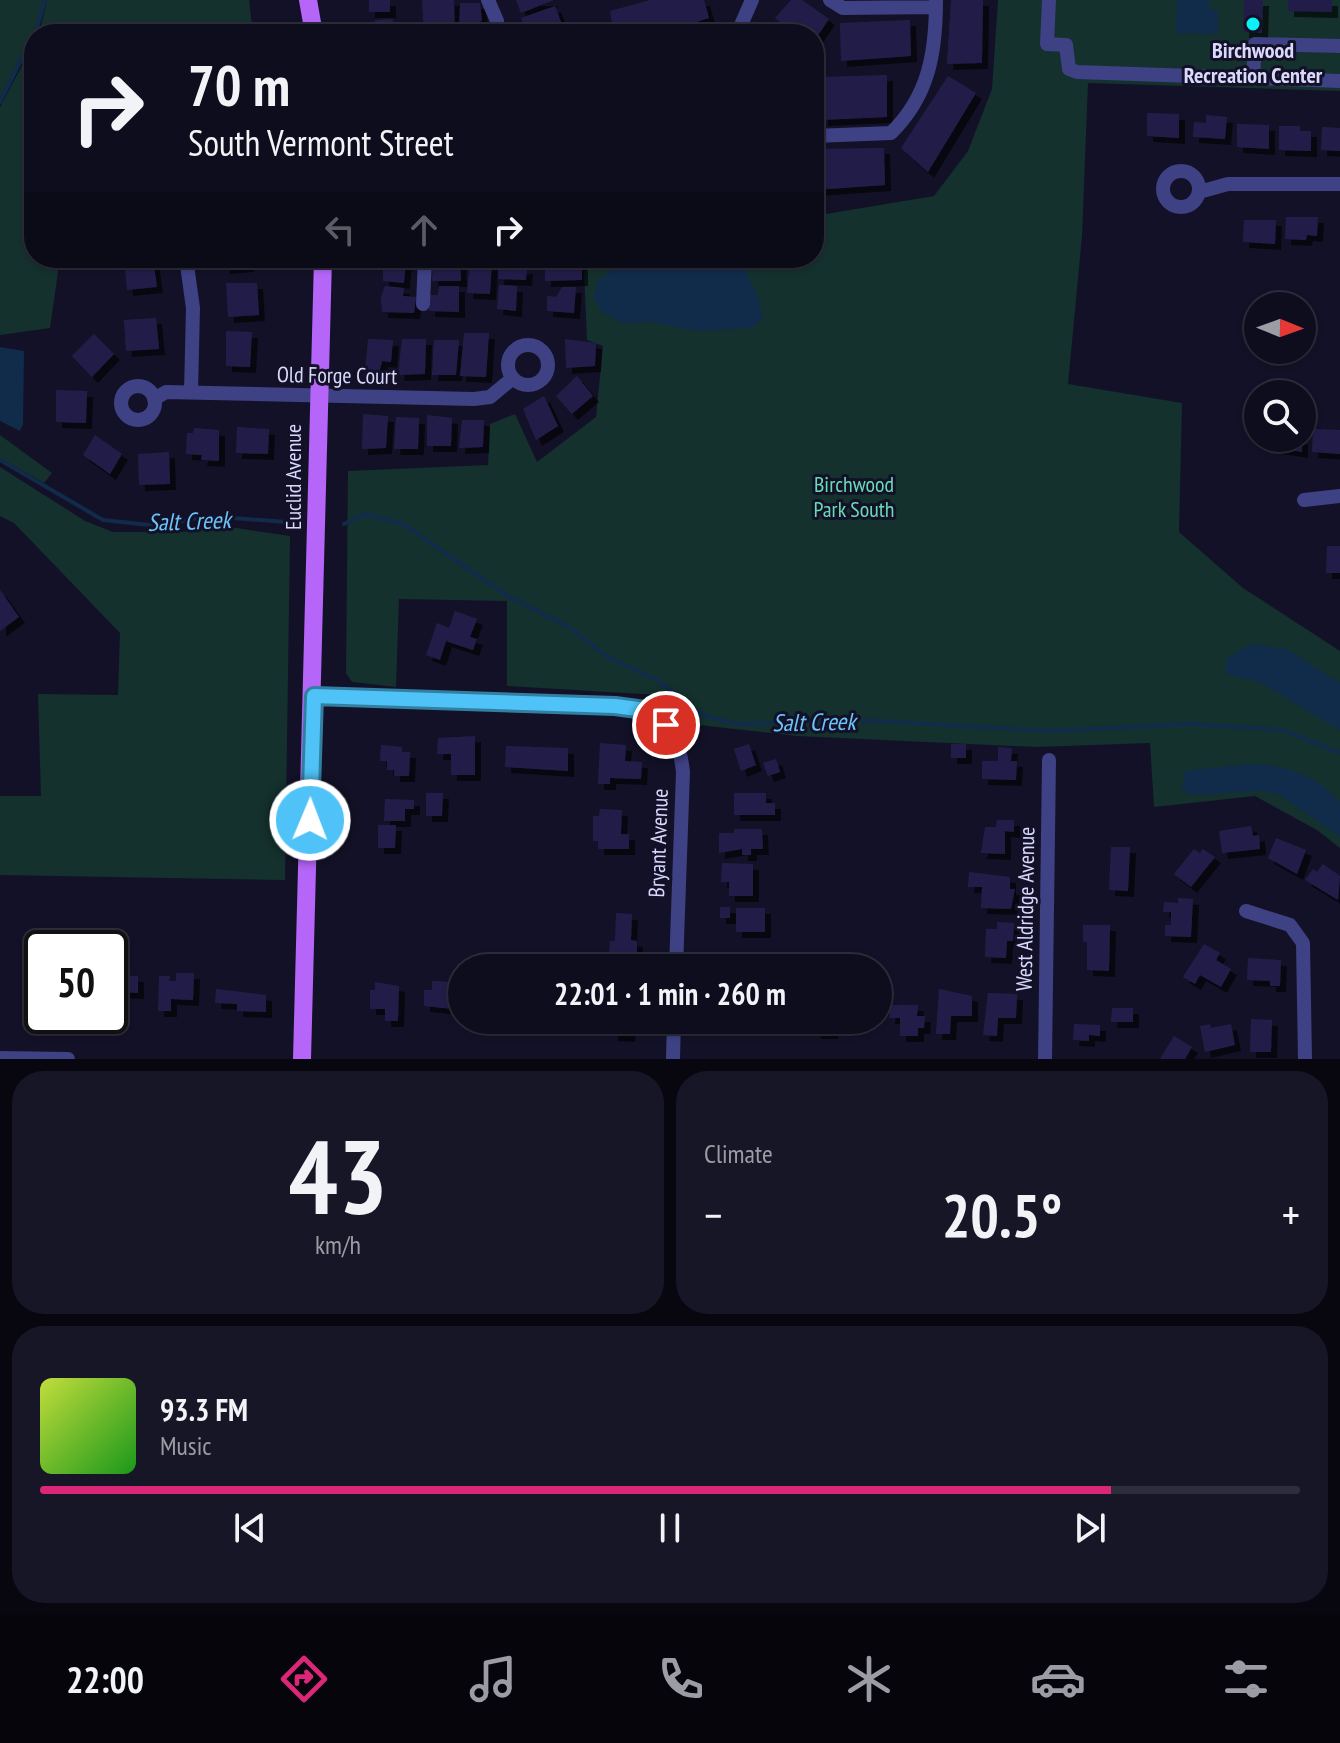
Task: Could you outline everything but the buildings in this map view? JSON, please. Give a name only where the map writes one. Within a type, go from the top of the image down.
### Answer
[{"type":"main road","points":[[308,0],[312,24]]},
{"type":"main road","name":"Euclid Avenue","points":[[302,1059],[314,696],[317,398],[323,268]]},
{"type":"street","points":[[488,0],[497,24]]},
{"type":"street","points":[[741,24],[752,0]]},
{"type":"street","points":[[824,136],[891,133],[907,117],[930,75],[935,46],[936,3],[843,8],[830,0]]},
{"type":"street","points":[[1049,0],[1047,44],[1066,45],[1069,69],[1077,72],[1340,81]]},
{"type":"street","points":[[1253,78],[1255,44],[1340,46]]},
{"type":"street","points":[[1199,192],[1241,183],[1340,184]]},
{"type":"street","points":[[187,268],[193,308],[191,392]]},
{"type":"street","points":[[423,304],[425,268]]},
{"type":"street","name":"Old Forge Court","points":[[154,399],[166,392],[317,398],[474,399],[490,397],[513,378]]},
{"type":"street","points":[[1304,500],[1340,496]]},
{"type":"street","name":"Bryant Avenue","points":[[314,696],[615,706],[645,710],[666,725],[680,743],[683,772],[676,954]]},
{"type":"street","name":"West Aldridge Avenue","points":[[1045,1059],[1049,760]]},
{"type":"street","points":[[1246,911],[1290,925],[1303,943],[1305,1059]]},
{"type":"street","points":[[673,1059],[674,1034]]},
{"type":"street","points":[[0,1058],[68,1059]]},
{"type":"green space","points":[[0,0],[43,0],[38,24],[24,24],[24,52],[0,99]]},
{"type":"green space","points":[[47,0],[249,0],[252,24],[41,24]]},
{"type":"green space","name":"Birchwood Park South","points":[[998,0],[1340,0],[1340,91],[1088,83],[1082,236],[1068,384],[1182,403],[1179,532],[1243,588],[1340,651],[1340,848],[1317,830],[1255,796],[1154,807],[1150,743],[1037,747],[797,736],[690,724],[659,695],[507,686],[507,601],[399,599],[396,687],[352,682],[346,673],[348,471],[488,465],[490,424],[515,414],[537,462],[596,417],[603,346],[587,340],[584,272],[590,268],[824,268],[824,214],[934,196],[968,151],[992,89]]},
{"type":"green space","points":[[24,62],[24,268],[59,268],[50,328],[0,335],[0,107]]},
{"type":"green space","points":[[0,435],[52,473],[44,483],[0,458]]},
{"type":"green space","points":[[0,467],[85,521],[113,532],[182,532],[223,526],[290,536],[285,880],[0,875],[0,796],[41,796],[38,694],[118,695],[120,633],[14,523],[0,516]]},
{"type":"water","points":[[1177,0],[1209,0],[1209,9],[1218,10],[1218,34],[1176,33]]},
{"type":"water","points":[[614,268],[745,268],[760,303],[762,319],[752,328],[698,331],[652,322],[622,323],[602,312],[594,298],[597,282]]},
{"type":"water","points":[[0,347],[24,351],[23,424],[20,431],[0,421]]},
{"type":"water","points":[[1251,644],[1287,649],[1340,683],[1340,730],[1259,682],[1226,674],[1226,659]]},
{"type":"water","points":[[1248,764],[1286,769],[1320,784],[1340,802],[1340,837],[1280,795],[1262,791],[1191,795],[1182,789],[1185,771]]},
{"type":"waterway","points":[[38,24],[45,0]]},
{"type":"waterway","points":[[0,102],[24,54]]},
{"type":"waterway","name":"Salt Creek","points":[[0,460],[103,520],[159,526],[206,516],[299,523]]},
{"type":"waterway","name":"Salt Creek","points":[[344,524],[365,514],[403,524],[508,596],[567,626],[608,657],[657,680],[703,715],[735,724],[861,720],[1049,731],[1191,724],[1282,730],[1340,753]]},
{"type":"place","name":"Birchwood Recreation Center","points":[[1253,24]]},
{"type":"route","points":[[310,820],[314,696],[615,706],[645,710],[666,725]]}]
